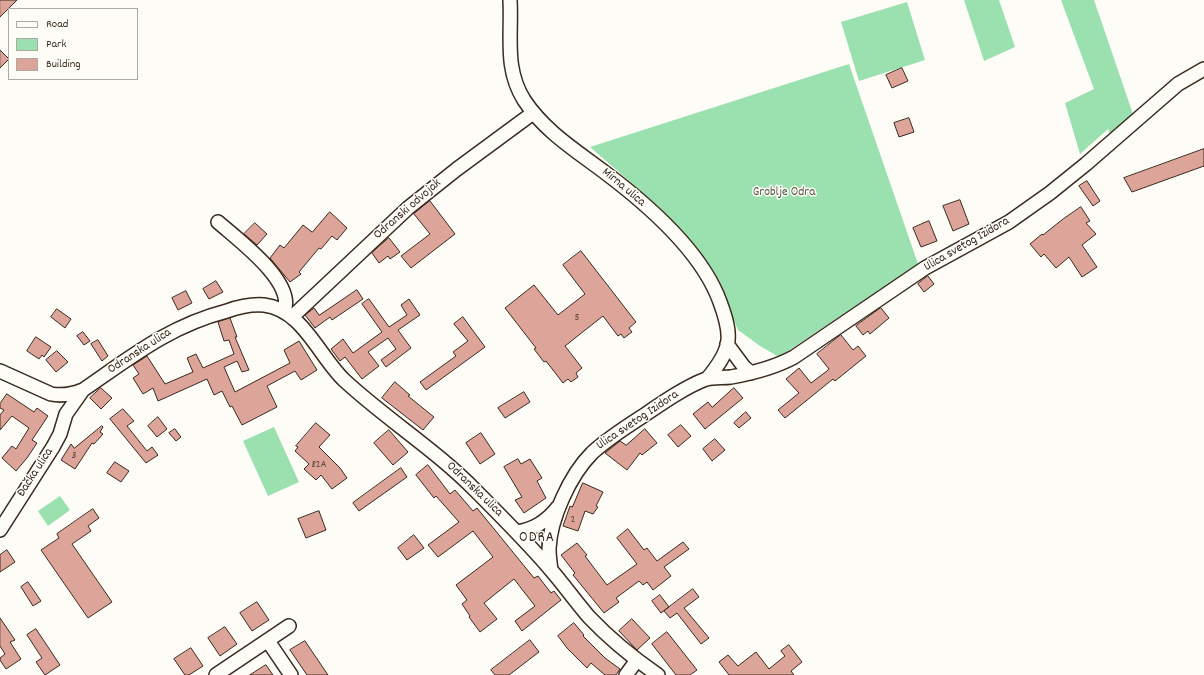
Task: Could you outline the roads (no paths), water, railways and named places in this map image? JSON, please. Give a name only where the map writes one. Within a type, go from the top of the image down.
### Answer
[{"type":"street","name":"Mirna ulica","points":[[510,0],[511,66],[513,76],[519,91],[533,113],[562,141],[624,188],[681,240],[702,268],[716,291],[729,331],[724,355],[708,379]]},
{"type":"street","name":"Ulica svetog Izidora","points":[[551,570],[550,548],[556,517],[561,503],[575,474],[591,454],[602,444],[657,406],[692,386],[708,379],[751,373],[772,367],[794,357],[925,268],[1009,222],[1050,193],[1086,164],[1178,84],[1204,69]]},
{"type":"street","name":"Odranski odvojak","points":[[288,314],[408,208],[457,169],[533,113]]},
{"type":"street","points":[[218,222],[259,259],[281,285],[285,296],[288,314]]},
{"type":"street","name":"Odranska ulica","points":[[0,371],[51,394],[63,394],[83,390],[155,340],[187,323],[209,315],[251,306],[267,306],[288,314],[342,377],[364,398],[461,476],[517,532],[551,570],[592,620],[637,660],[658,675]]},
{"type":"street","points":[[727,344],[744,367],[751,373]]},
{"type":"street","name":"Đačka ulica","points":[[0,530],[53,448],[60,434],[66,414],[83,390]]},
{"type":"street","points":[[51,394],[60,402],[66,414]]},
{"type":"street","points":[[517,532],[533,528],[542,523],[561,503]]},
{"type":"street","points":[[216,675],[289,626]]},
{"type":"street","points":[[268,641],[291,675]]},
{"type":"street","points":[[626,675],[637,660]]},
{"type":"district","name":"ODRA","points":[[537,539]]},
{"type":"park label","name":"Groblje Odra","points":[[784,193]]}]
